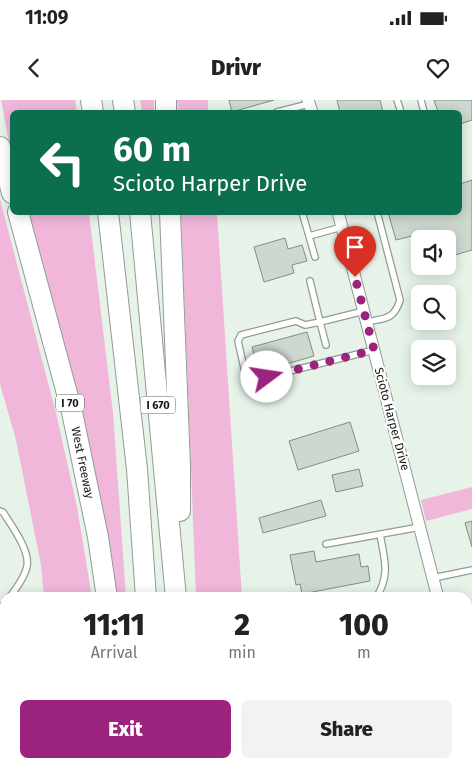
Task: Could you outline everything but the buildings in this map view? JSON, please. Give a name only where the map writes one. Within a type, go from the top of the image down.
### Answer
[{"type":"highway","points":[[0,147],[10,184]]},
{"type":"highway","name":"West Freeway","points":[[19,215],[72,412],[96,528],[106,592]]},
{"type":"highway","name":"I 670","points":[[108,215],[137,469],[146,592]]},
{"type":"highway","name":"I 670","points":[[140,215],[176,592]]},
{"type":"highway","points":[[170,215],[180,467],[177,592]]},
{"type":"street","name":"Scioto Harper Drive","points":[[339,215],[436,592]]},
{"type":"lane","points":[[286,110],[310,105]]},
{"type":"lane","points":[[303,215],[314,257]]},
{"type":"lane","points":[[374,350],[251,381],[246,377],[238,340],[242,335],[296,321],[305,325],[365,316],[390,317],[397,309],[400,300],[378,215]]},
{"type":"lane","points":[[309,236],[342,227]]},
{"type":"lane","points":[[310,281],[326,344]]},
{"type":"lane","points":[[0,511],[3,512],[16,532],[28,563],[13,592]]},
{"type":"lane","points":[[326,544],[420,526]]},
{"type":"lane","points":[[380,534],[386,574],[380,592]]},
{"type":"lane","points":[[433,578],[472,570]]},
{"type":"shaded area","points":[[1,100],[75,100],[77,110],[10,110],[10,147]]},
{"type":"shaded area","points":[[140,100],[154,100],[154,110],[142,110]]},
{"type":"shaded area","points":[[177,100],[208,100],[208,110],[178,110]]},
{"type":"shaded area","points":[[0,199],[57,417],[77,507],[91,592],[44,592],[41,565],[16,440],[0,384]]},
{"type":"shaded area","points":[[27,215],[89,215],[113,413],[126,592],[114,592],[81,413],[58,320]]},
{"type":"shaded area","points":[[181,215],[217,215],[242,592],[196,592]]},
{"type":"shaded area","points":[[472,487],[472,509],[426,521],[421,500]]},
{"type":"route","points":[[267,377],[374,350],[355,277]]}]
